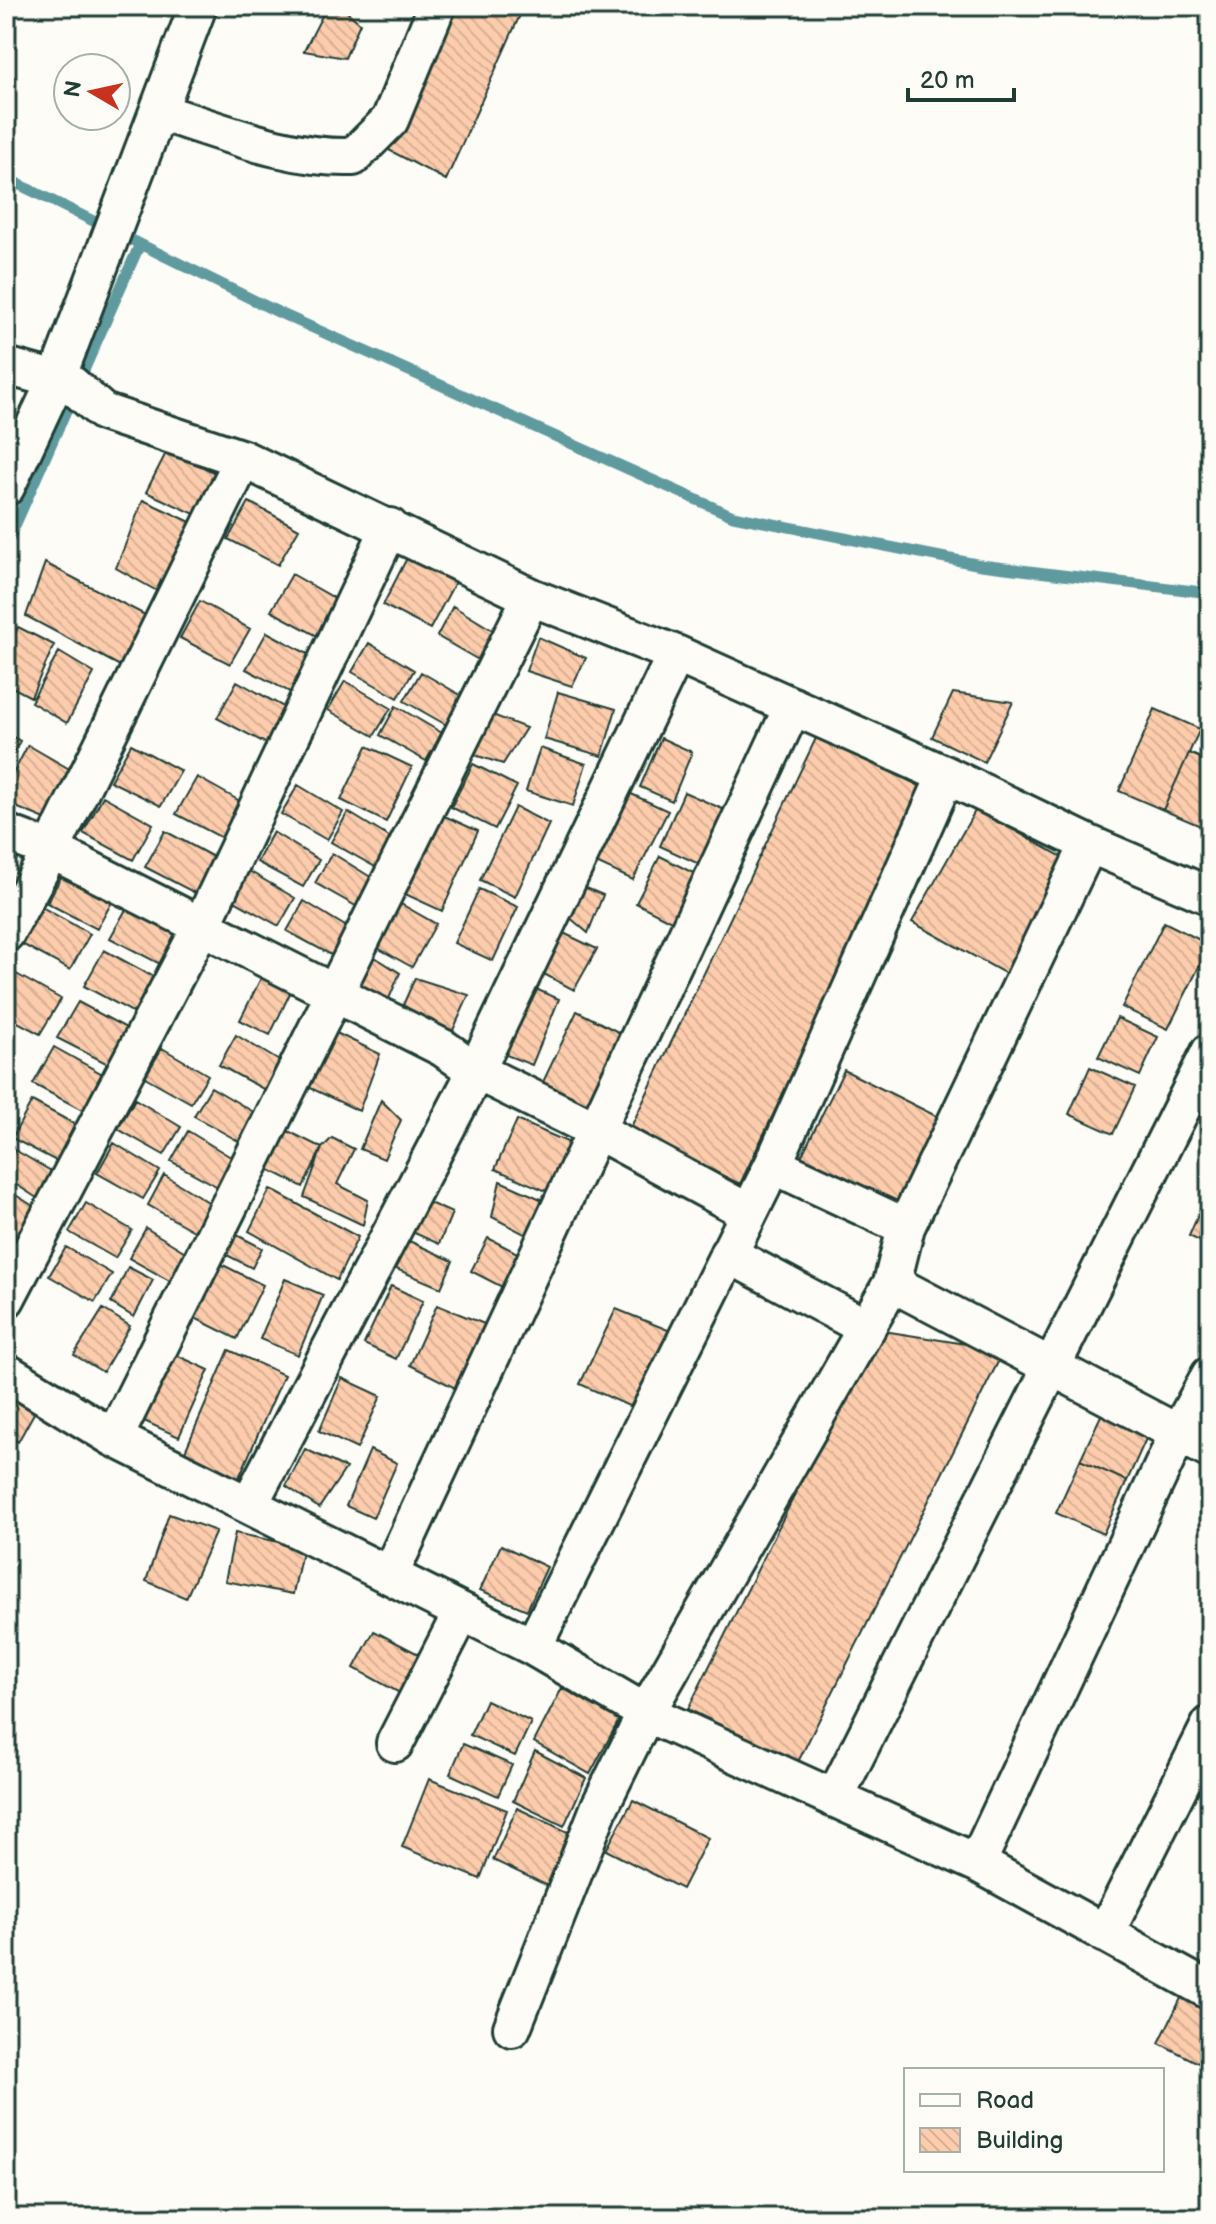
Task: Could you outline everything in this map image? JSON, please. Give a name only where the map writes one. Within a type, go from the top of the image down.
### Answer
[{"type":"street","points":[[6,487],[64,381],[95,273],[137,171],[198,6]]},
{"type":"street","points":[[159,112],[289,151],[323,158],[353,157],[390,120],[437,6]]},
{"type":"street","points":[[6,366],[64,381],[103,412],[243,459],[531,597],[676,654],[946,775],[1089,844],[1210,896]]},
{"type":"street","points":[[6,933],[51,850],[243,459]]},
{"type":"street","points":[[6,1299],[201,927],[390,527]]},
{"type":"street","points":[[114,1438],[531,597]]},
{"type":"street","points":[[250,1503],[476,1071],[676,654]]},
{"type":"street","points":[[390,1574],[793,706]]},
{"type":"street","points":[[533,1647],[773,1165],[946,775]]},
{"type":"street","points":[[6,833],[51,850],[443,1048],[476,1071],[596,1130],[748,1212]]},
{"type":"street","points":[[512,2028],[600,1806],[646,1713],[892,1283],[906,1227],[1089,844]]},
{"type":"street","points":[[834,1799],[1210,1052]]},
{"type":"street","points":[[773,1165],[906,1227]]},
{"type":"street","points":[[728,1254],[867,1328]]},
{"type":"street","points":[[892,1283],[1210,1450]]},
{"type":"street","points":[[6,1372],[114,1438],[250,1503],[533,1647],[646,1713],[977,1863],[1210,1991]]},
{"type":"street","points":[[977,1863],[1178,1434],[1210,1375]]},
{"type":"street","points":[[395,1743],[462,1612]]},
{"type":"street","points":[[1105,1934],[1210,1725]]},
{"type":"building","points":[[327,6],[340,6],[360,23],[345,58],[304,51]]},
{"type":"building","points":[[448,6],[524,6],[446,180],[387,149]]},
{"type":"building","points":[[168,449],[221,476],[199,516],[146,492]]},
{"type":"building","points":[[143,500],[195,524],[157,591],[116,568]]},
{"type":"building","points":[[249,502],[299,529],[278,565],[228,539]]},
{"type":"building","points":[[413,546],[461,571],[430,629],[383,605]]},
{"type":"building","points":[[45,563],[147,616],[124,668],[26,616]]},
{"type":"building","points":[[292,574],[341,602],[321,638],[271,611]]},
{"type":"building","points":[[200,601],[250,629],[230,664],[180,638]]},
{"type":"building","points":[[453,606],[499,634],[482,662],[437,636]]},
{"type":"building","points":[[18,627],[54,645],[31,697],[6,684],[6,652]]},
{"type":"building","points":[[267,632],[317,659],[297,696],[246,669]]},
{"type":"building","points":[[538,637],[586,658],[572,686],[526,671]]},
{"type":"building","points":[[369,643],[414,670],[398,698],[352,672]]},
{"type":"building","points":[[59,652],[94,673],[67,723],[31,702]]},
{"type":"building","points":[[421,672],[467,699],[450,727],[404,701]]},
{"type":"building","points":[[237,681],[287,709],[267,744],[217,718]]},
{"type":"building","points":[[345,681],[391,708],[374,736],[328,710]]},
{"type":"building","points":[[558,692],[616,709],[602,756],[544,739]]},
{"type":"building","points":[[953,693],[1013,702],[984,762],[932,737]]},
{"type":"building","points":[[396,706],[442,733],[426,761],[380,735]]},
{"type":"building","points":[[1155,709],[1200,729],[1163,810],[1119,791]]},
{"type":"building","points":[[490,714],[526,728],[503,764],[475,755]]},
{"type":"building","points":[[6,733],[20,741],[6,767]]},
{"type":"building","points":[[817,736],[928,790],[740,1184],[629,1131]]},
{"type":"building","points":[[661,738],[692,752],[672,801],[640,787]]},
{"type":"building","points":[[131,744],[181,771],[161,806],[110,781]]},
{"type":"building","points":[[28,745],[78,774],[50,821],[6,803],[6,787]]},
{"type":"building","points":[[367,746],[412,767],[386,822],[341,800]]},
{"type":"building","points":[[540,748],[586,764],[573,806],[526,791]]},
{"type":"building","points":[[1189,753],[1210,762],[1210,830],[1163,810]]},
{"type":"building","points":[[473,764],[517,786],[495,829],[451,807]]},
{"type":"building","points":[[197,777],[247,805],[226,840],[176,814]]},
{"type":"building","points":[[298,785],[343,812],[327,840],[281,814]]},
{"type":"building","points":[[627,792],[668,811],[633,880],[594,862]]},
{"type":"building","points":[[684,792],[725,810],[701,865],[660,846]]},
{"type":"building","points":[[103,796],[153,824],[133,860],[83,833]]},
{"type":"building","points":[[515,807],[549,824],[515,897],[480,880]]},
{"type":"building","points":[[976,809],[1080,867],[1017,980],[912,922]]},
{"type":"building","points":[[348,812],[394,840],[377,868],[331,842]]},
{"type":"building","points":[[440,814],[478,831],[442,911],[403,893]]},
{"type":"building","points":[[165,831],[215,858],[195,893],[145,867]]},
{"type":"building","points":[[273,832],[319,860],[303,887],[257,862]]},
{"type":"building","points":[[332,853],[377,881],[361,909],[315,883]]},
{"type":"building","points":[[660,856],[701,877],[677,924],[636,903]]},
{"type":"building","points":[[67,866],[117,893],[97,929],[47,903]]},
{"type":"building","points":[[249,871],[295,898],[279,926],[233,900]]},
{"type":"building","points":[[579,885],[603,895],[588,933],[568,916]]},
{"type":"building","points":[[479,889],[518,907],[493,961],[454,943]]},
{"type":"building","points":[[304,901],[350,929],[333,956],[287,931]]},
{"type":"building","points":[[130,902],[180,929],[160,964],[110,938]]},
{"type":"building","points":[[401,904],[436,924],[412,967],[376,947]]},
{"type":"building","points":[[40,906],[90,934],[70,970],[20,943]]},
{"type":"building","points":[[1164,922],[1210,945],[1168,1029],[1122,1007]]},
{"type":"building","points":[[557,930],[597,949],[574,990],[542,973]]},
{"type":"building","points":[[104,950],[154,977],[134,1013],[84,986]]},
{"type":"building","points":[[370,954],[400,973],[385,1008],[353,995]]},
{"type":"building","points":[[11,971],[61,999],[40,1034],[6,1016],[6,979]]},
{"type":"building","points":[[264,972],[293,987],[270,1035],[240,1020]]},
{"type":"building","points":[[415,978],[469,995],[450,1037],[399,1014]]},
{"type":"building","points":[[531,987],[559,999],[532,1065],[501,1053]]},
{"type":"building","points":[[78,1002],[128,1029],[108,1064],[57,1038]]},
{"type":"building","points":[[577,1011],[624,1035],[589,1107],[542,1084]]},
{"type":"building","points":[[1117,1018],[1158,1037],[1140,1076],[1098,1057]]},
{"type":"building","points":[[326,1028],[380,1054],[359,1111],[302,1084]]},
{"type":"building","points":[[236,1035],[281,1062],[265,1090],[219,1065]]},
{"type":"building","points":[[54,1047],[104,1075],[84,1111],[33,1084]]},
{"type":"building","points":[[162,1048],[208,1075],[191,1103],[145,1077]]},
{"type":"building","points":[[1090,1067],[1135,1087],[1113,1134],[1069,1114]]},
{"type":"building","points":[[844,1070],[946,1121],[899,1215],[797,1165]]},
{"type":"building","points":[[211,1087],[257,1114],[240,1142],[194,1116]]},
{"type":"building","points":[[135,1099],[181,1127],[164,1155],[118,1129]]},
{"type":"building","points":[[381,1100],[401,1120],[384,1159],[360,1149]]},
{"type":"building","points":[[32,1101],[82,1128],[62,1164],[12,1138]]},
{"type":"building","points":[[517,1120],[572,1144],[551,1193],[495,1169]]},
{"type":"building","points":[[282,1128],[322,1148],[303,1187],[262,1166]]},
{"type":"building","points":[[188,1131],[234,1159],[218,1187],[171,1161]]},
{"type":"building","points":[[332,1138],[354,1149],[337,1184],[368,1200],[363,1225],[304,1197],[322,1148]]},
{"type":"building","points":[[114,1143],[160,1171],[143,1199],[97,1173]]},
{"type":"building","points":[[15,1150],[58,1175],[40,1200],[6,1178],[6,1165]]},
{"type":"building","points":[[164,1175],[210,1203],[194,1231],[148,1205]]},
{"type":"building","points":[[500,1181],[550,1203],[532,1238],[492,1217]]},
{"type":"building","points":[[6,1189],[38,1209],[15,1243],[6,1238]]},
{"type":"building","points":[[270,1189],[358,1237],[337,1280],[249,1231]]},
{"type":"building","points":[[1210,1193],[1210,1246],[1189,1236]]},
{"type":"building","points":[[425,1201],[452,1213],[439,1244],[412,1232]]},
{"type":"building","points":[[86,1203],[132,1230],[115,1258],[69,1232]]},
{"type":"building","points":[[146,1228],[192,1256],[175,1284],[129,1258]]},
{"type":"building","points":[[233,1233],[262,1248],[252,1268],[223,1253]]},
{"type":"building","points":[[488,1238],[523,1256],[506,1289],[471,1271]]},
{"type":"building","points":[[407,1240],[453,1261],[441,1288],[394,1268]]},
{"type":"building","points":[[66,1247],[112,1274],[95,1302],[49,1276]]},
{"type":"building","points":[[219,1263],[263,1285],[237,1339],[193,1317]]},
{"type":"building","points":[[128,1267],[153,1280],[134,1317],[111,1303]]},
{"type":"building","points":[[285,1279],[323,1295],[298,1355],[260,1339]]},
{"type":"building","points":[[391,1286],[423,1301],[396,1359],[364,1344]]},
{"type":"building","points":[[437,1305],[492,1327],[461,1391],[410,1365]]},
{"type":"building","points":[[103,1309],[130,1326],[103,1372],[74,1355]]},
{"type":"building","points":[[616,1309],[673,1332],[631,1407],[580,1384]]},
{"type":"building","points":[[877,1330],[1004,1350],[797,1764],[688,1709]]},
{"type":"building","points":[[229,1350],[284,1375],[238,1480],[183,1456]]},
{"type":"building","points":[[174,1354],[209,1370],[179,1437],[144,1421]]},
{"type":"building","points":[[342,1378],[381,1396],[357,1449],[319,1431]]},
{"type":"building","points":[[6,1389],[38,1406],[18,1442],[6,1436]]},
{"type":"building","points":[[1104,1409],[1149,1432],[1127,1481],[1080,1460]]},
{"type":"building","points":[[305,1449],[346,1468],[319,1508],[286,1486]]},
{"type":"building","points":[[370,1450],[397,1463],[373,1518],[346,1506]]},
{"type":"building","points":[[1080,1460],[1127,1481],[1103,1534],[1056,1513]]},
{"type":"building","points":[[169,1514],[216,1531],[186,1598],[146,1581]]},
{"type":"building","points":[[235,1533],[303,1547],[293,1594],[225,1581]]},
{"type":"building","points":[[501,1545],[547,1567],[527,1610],[480,1590]]},
{"type":"building","points":[[374,1631],[426,1658],[405,1696],[354,1668]]},
{"type":"building","points":[[562,1688],[619,1720],[590,1774],[534,1742]]},
{"type":"building","points":[[486,1700],[531,1722],[515,1756],[470,1735]]},
{"type":"building","points":[[463,1744],[512,1765],[498,1796],[450,1774]]},
{"type":"building","points":[[535,1751],[586,1778],[564,1826],[513,1801]]},
{"type":"building","points":[[429,1779],[507,1810],[480,1879],[402,1847]]},
{"type":"building","points":[[633,1800],[708,1838],[682,1889],[606,1850]]},
{"type":"building","points":[[517,1808],[572,1834],[548,1886],[493,1860]]},
{"type":"building","points":[[1183,1994],[1210,2008],[1210,2059],[1206,2067],[1159,2043]]},
{"type":"waterway","points":[[6,178],[282,314],[733,516],[981,565],[1210,593]]},
{"type":"waterway","points":[[6,546],[140,244]]}]
